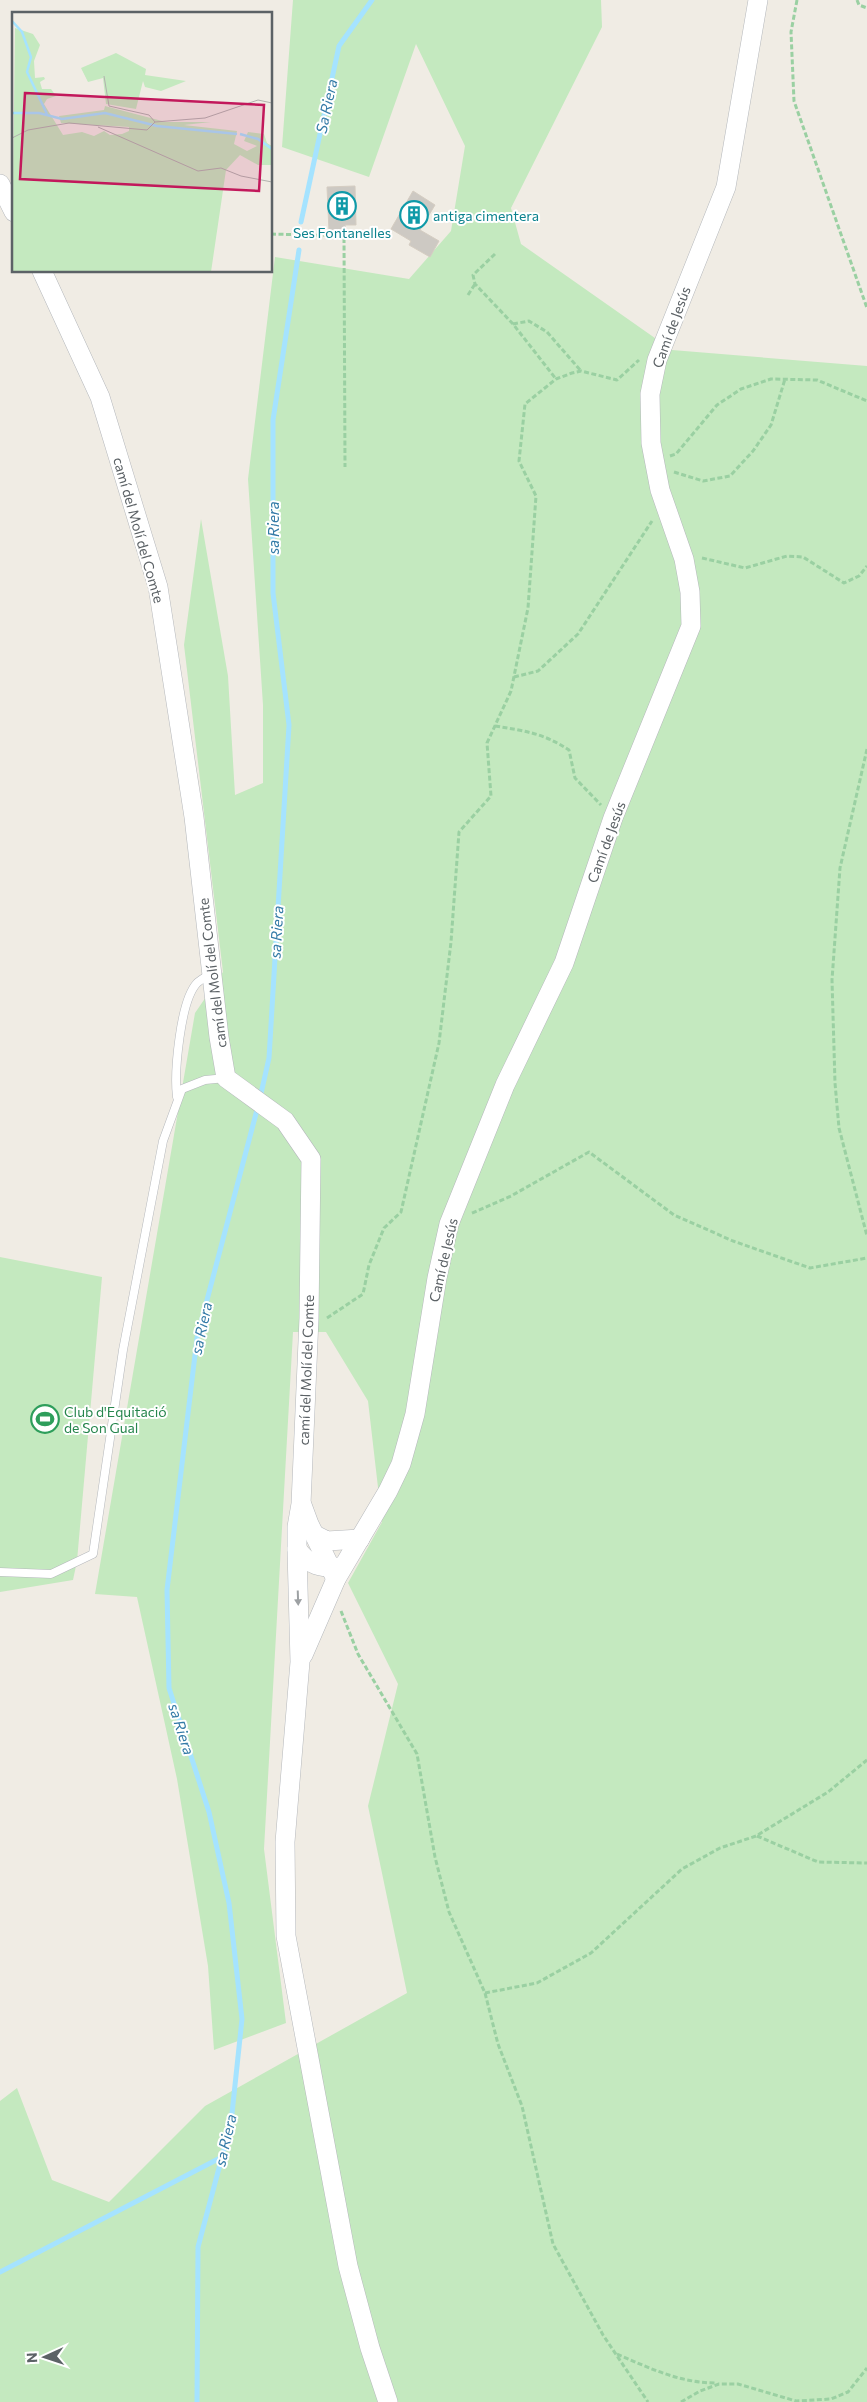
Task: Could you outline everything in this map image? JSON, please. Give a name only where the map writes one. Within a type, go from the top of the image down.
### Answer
[{"type":"street","name":"Camí de Jesús","points":[[300,1662],[335,1575],[360,1539],[388,1491],[401,1464],[415,1414],[437,1278],[449,1224],[505,1085],[564,963],[614,818],[691,626],[690,592],[684,559],[664,502],[663,458],[650,443],[650,394],[657,360],[726,188],[758,0]]},
{"type":"street","points":[[0,184],[12,208]]},
{"type":"street","name":"camí del Molí del Comte","points":[[42,272],[100,397],[158,587],[194,817],[219,1037],[231,1082],[285,1121],[311,1159],[309,1318],[301,1504],[297,1527],[300,1662]]},
{"type":"street","points":[[301,1504],[335,1575]]},
{"type":"street","points":[[315,1535],[327,1541],[360,1539]]},
{"type":"street","points":[[297,1549],[306,1561],[335,1575]]},
{"type":"street","points":[[300,1662],[285,1842],[286,1936],[348,2266],[370,2348],[388,2402]]},
{"type":"lane","points":[[177,1102],[175,1076],[184,1009],[196,984],[212,973]]},
{"type":"lane","points":[[0,1572],[51,1574],[93,1554],[123,1350],[163,1141],[182,1089],[205,1080],[231,1082]]},
{"type":"path","points":[[797,0],[791,32],[794,101],[867,308]]},
{"type":"path","points":[[857,0],[859,5],[867,8]]},
{"type":"path","points":[[272,234],[344,236],[345,467]]},
{"type":"path","points":[[495,254],[473,275],[475,284],[513,324],[556,378]]},
{"type":"path","points":[[468,295],[475,284]]},
{"type":"path","points":[[513,324],[529,322],[547,332],[581,371]]},
{"type":"path","points":[[309,1318],[329,1318],[363,1294],[370,1265],[384,1228],[401,1212],[439,1042],[451,942],[459,832],[491,796],[487,743],[511,691],[528,608],[536,496],[519,461],[524,404],[556,378],[581,371],[617,380],[640,360],[657,360]]},
{"type":"path","points":[[784,379],[771,425],[753,451],[730,476],[703,481],[672,471],[663,458],[678,452],[717,405],[741,390],[772,379],[784,379],[817,380],[867,401]]},
{"type":"path","points":[[514,677],[538,671],[578,634],[664,502]]},
{"type":"path","points":[[684,559],[696,556],[746,568],[788,556],[803,557],[844,583],[859,576],[867,566]]},
{"type":"path","points":[[495,726],[532,732],[551,738],[569,750],[575,778],[614,818]]},
{"type":"path","points":[[867,749],[840,868],[832,980],[835,1083],[839,1128],[867,1236]]},
{"type":"path","points":[[449,1224],[511,1196],[589,1152],[674,1215],[733,1241],[810,1268],[867,1258]]},
{"type":"path","points":[[335,1575],[358,1654],[417,1754],[435,1857],[449,1912],[485,1994],[498,2044],[522,2106],[554,2244],[616,2354],[648,2402]]},
{"type":"path","points":[[485,1994],[537,1983],[591,1953],[682,1869],[720,1848],[756,1836],[828,1792],[867,1760]]},
{"type":"path","points":[[756,1836],[818,1862],[867,1863]]},
{"type":"path","points":[[616,2354],[666,2375],[704,2383],[738,2384],[796,2401],[831,2399],[848,2392],[867,2368]]},
{"type":"path","points":[[681,2402],[700,2391],[719,2384]]},
{"type":"green space","points":[[293,0],[601,0],[602,27],[511,208],[521,244],[672,350],[867,366],[867,2402],[0,2402],[0,2101],[17,2088],[52,2180],[109,2202],[205,2106],[407,1993],[368,1806],[398,1684],[348,1583],[382,1522],[368,1401],[326,1332],[293,1332],[264,1849],[286,2023],[214,2050],[208,1966],[177,1779],[137,1597],[95,1594],[195,1013],[223,972],[184,645],[201,519],[228,676],[235,795],[263,783],[263,705],[248,479],[275,257],[409,279],[451,231],[465,146],[416,44],[369,177],[282,147]]},
{"type":"green space","name":"Club d'Equitació de Son Gual","points":[[0,1257],[102,1277],[77,1561],[73,1580],[0,1592]]},
{"type":"building","name":"Ses Fontanelles","points":[[355,186],[356,225],[345,225],[346,231],[329,231],[327,187]]},
{"type":"building","name":"antiga cimentera","points":[[413,191],[435,205],[420,230],[439,241],[430,257],[409,245],[411,241],[391,229]]},
{"type":"waterway","name":"Sa Riera","points":[[301,222],[339,46],[372,0]]},
{"type":"waterway","name":"sa Riera","points":[[260,1098],[269,1058],[289,725],[273,593],[273,420],[299,250]]},
{"type":"waterway","name":"sa Riera","points":[[197,2402],[198,2247],[231,2123],[242,2019],[229,1903],[209,1812],[169,1688],[167,1590],[197,1338],[258,1106]]},
{"type":"waterway","points":[[0,2272],[222,2157]]},
{"type":"place","name":"Ses Fontanelles","points":[[342,206]]},
{"type":"place","name":"antiga cimentera","points":[[414,215]]},
{"type":"place","name":"Club d'Equitació de Son Gual","points":[[45,1419]]}]
